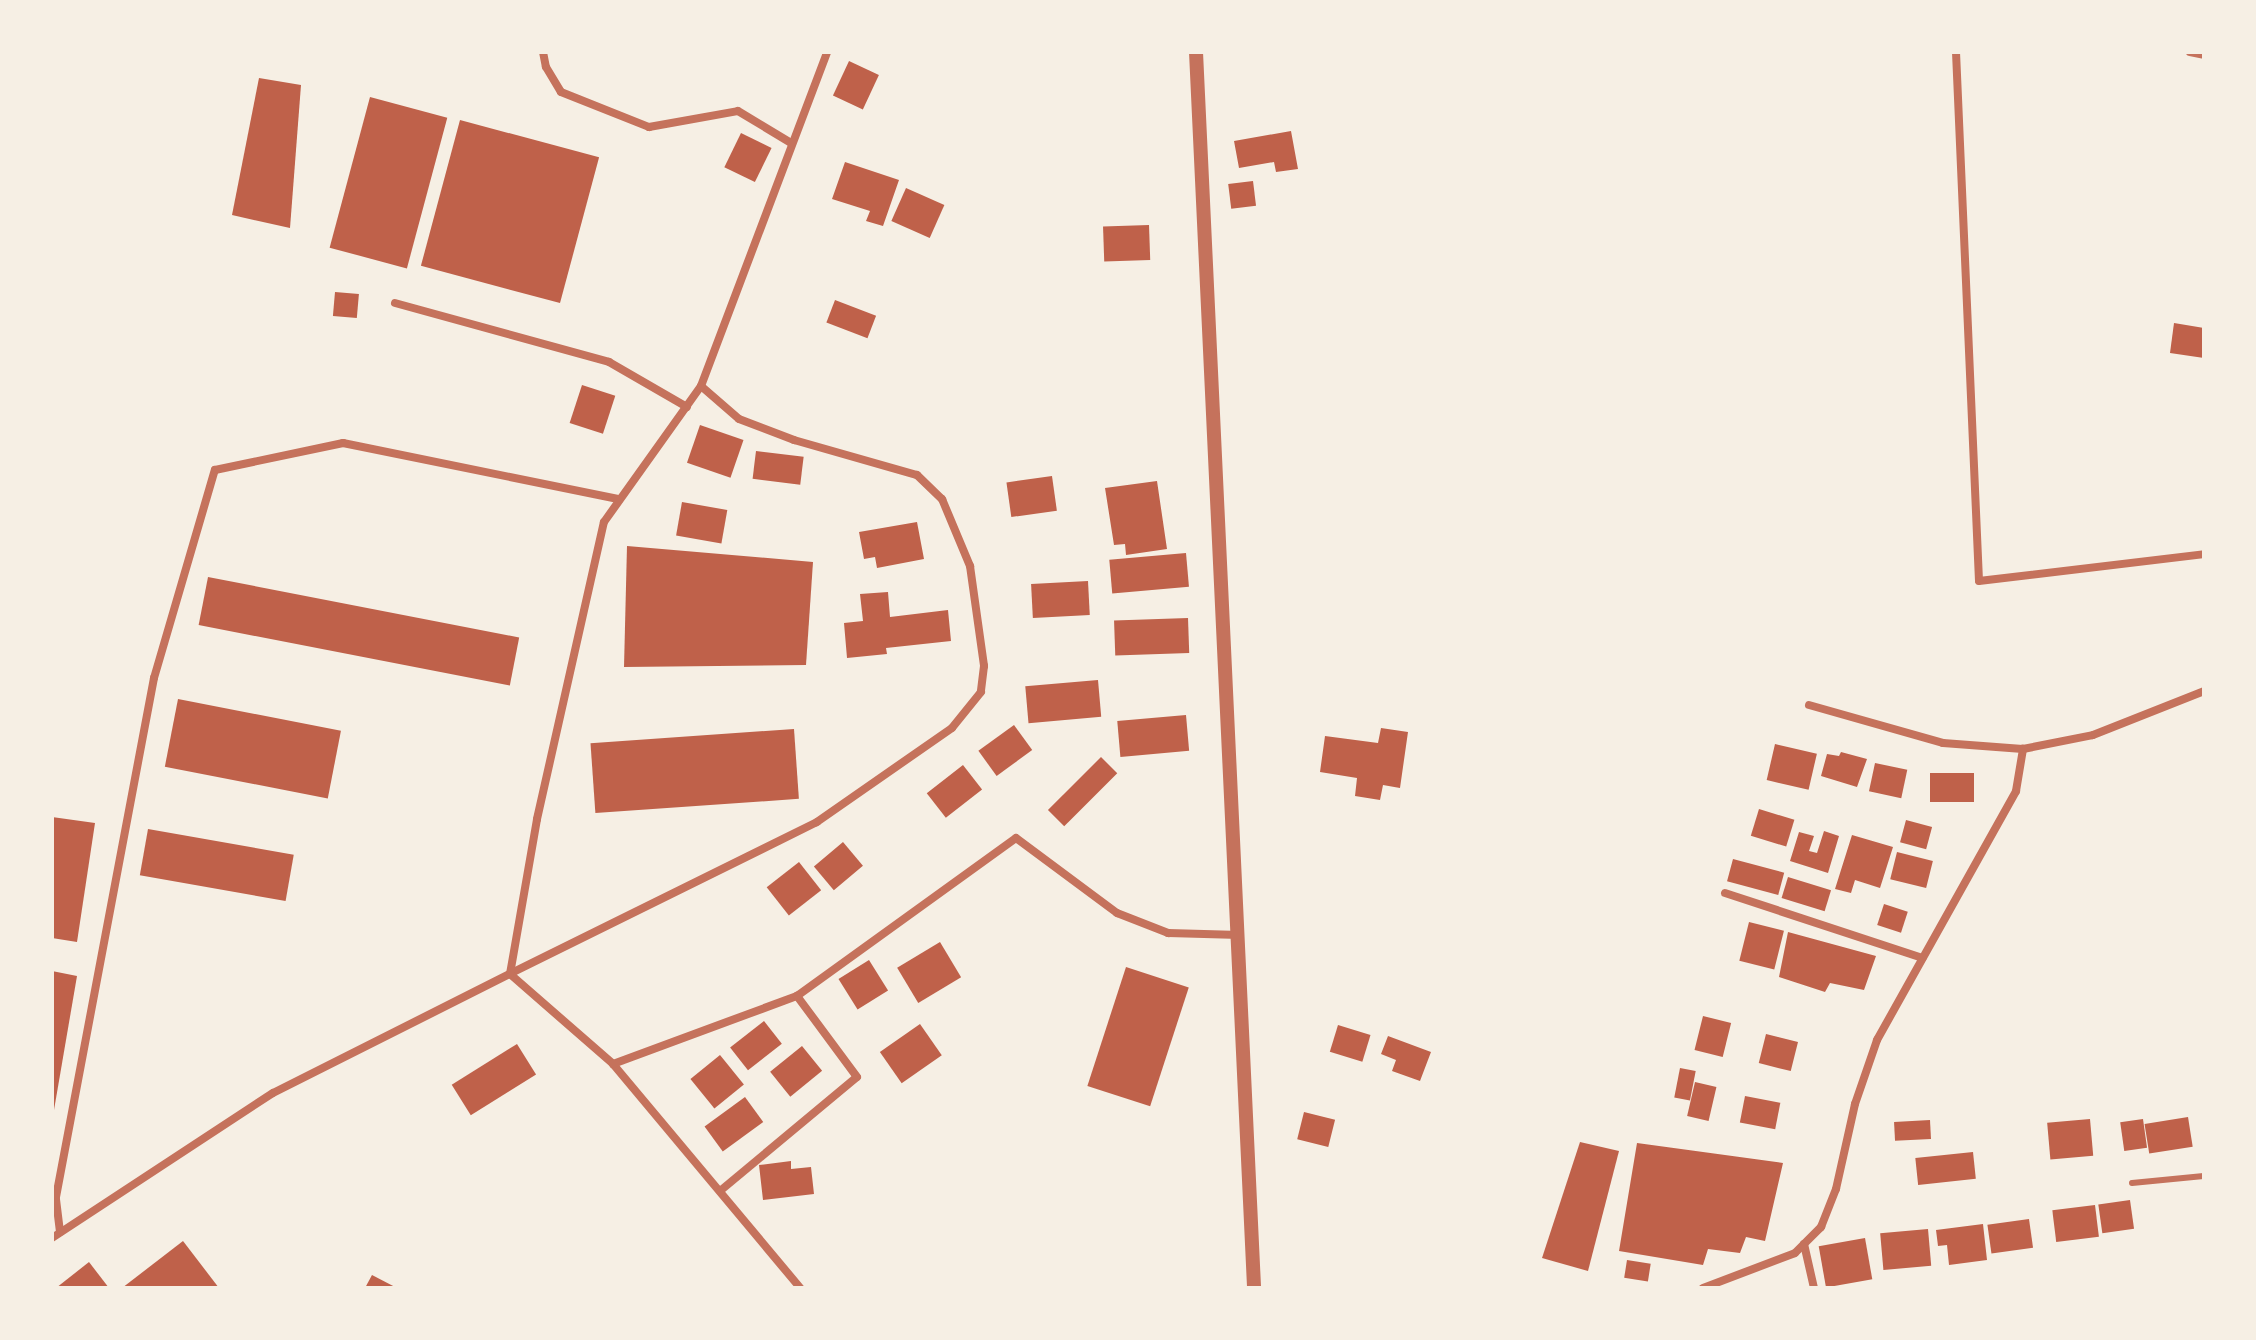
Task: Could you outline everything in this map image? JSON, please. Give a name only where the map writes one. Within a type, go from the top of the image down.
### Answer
[{"type":"street","points":[[543,52],[546,67],[561,92],[649,127],[738,111],[791,143]]},
{"type":"street","points":[[510,974],[537,819],[604,522],[701,386],[827,52]]},
{"type":"street","points":[[1196,52],[1240,935],[1254,1288]]},
{"type":"street","points":[[1956,52],[1979,581],[2204,554]]},
{"type":"street","points":[[2190,52],[2204,55]]},
{"type":"street","points":[[395,303],[609,362],[687,407]]},
{"type":"street","points":[[56,1235],[273,1093],[817,822],[952,728],[981,692],[984,666],[970,566],[942,499],[917,475],[794,440],[739,419],[701,386]]},
{"type":"street","points":[[56,1235],[56,1197],[154,678],[215,470],[343,443],[619,499]]},
{"type":"street","points":[[1809,705],[1943,743],[2023,749],[2093,735],[2204,691]]},
{"type":"street","points":[[1703,1288],[1795,1253],[1821,1227],[1836,1189],[1855,1104],[1877,1040],[2016,791],[2023,749]]},
{"type":"street","points":[[613,1064],[797,996],[1016,838],[1117,913],[1168,933],[1240,935]]},
{"type":"street","points":[[1725,893],[1923,958]]},
{"type":"street","points":[[510,974],[613,1064],[800,1288]]},
{"type":"street","points":[[720,1191],[857,1077],[797,996]]},
{"type":"street","points":[[1804,1244],[1814,1288]]},
{"type":"lane","points":[[2132,1183],[2204,1176]]},
{"type":"building","points":[[849,61],[879,75],[863,109],[833,95]]},
{"type":"building","points":[[259,78],[301,85],[290,228],[232,215]]},
{"type":"building","points":[[370,97],[447,118],[407,268],[330,248]]},
{"type":"building","points":[[460,120],[599,157],[560,303],[421,266]]},
{"type":"building","points":[[1291,131],[1298,169],[1276,172],[1274,162],[1239,168],[1234,141]]},
{"type":"building","points":[[741,133],[772,148],[755,182],[724,167]]},
{"type":"building","points":[[845,162],[899,180],[883,226],[866,221],[870,211],[832,199]]},
{"type":"building","points":[[1253,181],[1256,206],[1231,209],[1228,184]]},
{"type":"building","points":[[906,188],[944,205],[930,238],[891,221]]},
{"type":"building","points":[[1149,225],[1150,260],[1104,262],[1103,227]]},
{"type":"building","points":[[335,292],[359,294],[357,318],[333,316]]},
{"type":"building","points":[[835,300],[876,316],[867,338],[826,322]]},
{"type":"building","points":[[2174,323],[2204,328],[2204,358],[2170,353]]},
{"type":"building","points":[[582,385],[615,396],[603,434],[570,423]]},
{"type":"building","points":[[700,425],[743,440],[730,478],[687,463]]},
{"type":"building","points":[[756,451],[804,457],[800,485],[753,479]]},
{"type":"building","points":[[1052,476],[1057,511],[1011,517],[1006,482]]},
{"type":"building","points":[[1157,481],[1167,549],[1126,555],[1125,544],[1114,545],[1105,488]]},
{"type":"building","points":[[682,502],[727,510],[721,543],[676,535]]},
{"type":"building","points":[[917,522],[924,559],[877,568],[875,557],[864,559],[859,532]]},
{"type":"building","points":[[627,546],[813,562],[806,665],[624,667]]},
{"type":"building","points":[[1186,553],[1189,587],[1112,594],[1109,560]]},
{"type":"building","points":[[208,577],[519,637],[510,686],[199,625]]},
{"type":"building","points":[[1088,581],[1090,615],[1033,618],[1031,584]]},
{"type":"building","points":[[888,592],[890,617],[948,610],[951,641],[886,648],[887,654],[847,658],[844,623],[863,621],[860,594]]},
{"type":"building","points":[[1188,618],[1189,653],[1115,656],[1114,621]]},
{"type":"building","points":[[1098,680],[1101,717],[1029,723],[1025,686]]},
{"type":"building","points":[[178,699],[341,731],[328,798],[165,767]]},
{"type":"building","points":[[1186,715],[1189,751],[1120,757],[1117,721]]},
{"type":"building","points":[[1014,725],[1032,750],[997,776],[978,751]]},
{"type":"building","points":[[1381,728],[1408,732],[1400,788],[1383,785],[1380,800],[1355,796],[1357,778],[1320,772],[1325,736],[1378,743]]},
{"type":"building","points":[[794,729],[799,799],[595,813],[590,743]]},
{"type":"building","points":[[1775,744],[1817,754],[1809,790],[1767,780]]},
{"type":"building","points":[[1841,752],[1867,759],[1857,787],[1821,776],[1827,754],[1839,756]]},
{"type":"building","points":[[1101,757],[1117,773],[1064,826],[1048,810]]},
{"type":"building","points":[[1875,763],[1907,770],[1901,798],[1869,791]]},
{"type":"building","points":[[963,765],[982,789],[946,818],[927,793]]},
{"type":"building","points":[[1930,773],[1974,773],[1974,802],[1930,802]]},
{"type":"building","points":[[1759,809],[1794,820],[1786,847],[1751,836]]},
{"type":"building","points":[[52,817],[95,823],[77,942],[52,938]]},
{"type":"building","points":[[1906,820],[1932,827],[1926,849],[1900,842]]},
{"type":"building","points":[[148,829],[294,855],[286,901],[140,875]]},
{"type":"building","points":[[1824,831],[1839,836],[1828,873],[1790,861],[1799,832],[1814,836],[1809,851],[1817,853]]},
{"type":"building","points":[[1852,835],[1893,847],[1880,888],[1855,880],[1851,893],[1835,889]]},
{"type":"building","points":[[843,842],[863,866],[834,890],[814,866]]},
{"type":"building","points":[[1897,852],[1933,861],[1926,888],[1890,879]]},
{"type":"building","points":[[1733,859],[1784,873],[1778,895],[1727,881]]},
{"type":"building","points":[[799,862],[821,890],[789,916],[767,887]]},
{"type":"building","points":[[1788,877],[1831,890],[1825,911],[1782,898]]},
{"type":"building","points":[[1884,904],[1908,912],[1901,933],[1877,925]]},
{"type":"building","points":[[1749,922],[1784,931],[1774,970],[1739,961]]},
{"type":"building","points":[[1788,932],[1876,956],[1864,990],[1830,983],[1825,992],[1779,977]]},
{"type":"building","points":[[940,942],[961,977],[918,1003],[897,968]]},
{"type":"building","points":[[869,960],[888,991],[858,1010],[838,979]]},
{"type":"building","points":[[1126,967],[1189,987],[1150,1106],[1087,1086]]},
{"type":"building","points":[[52,971],[77,976],[54,1110],[52,1110]]},
{"type":"building","points":[[1703,1016],[1731,1023],[1723,1057],[1695,1050]]},
{"type":"building","points":[[764,1021],[782,1044],[748,1070],[730,1047]]},
{"type":"building","points":[[920,1024],[942,1055],[902,1083],[880,1052]]},
{"type":"building","points":[[1338,1025],[1371,1035],[1362,1062],[1330,1052]]},
{"type":"building","points":[[1766,1034],[1798,1042],[1791,1071],[1759,1063]]},
{"type":"building","points":[[1388,1036],[1431,1052],[1420,1081],[1392,1071],[1396,1060],[1381,1054]]},
{"type":"building","points":[[517,1044],[536,1075],[471,1115],[452,1085]]},
{"type":"building","points":[[802,1046],[822,1071],[790,1097],[770,1072]]},
{"type":"building","points":[[720,1055],[744,1085],[714,1108],[690,1079]]},
{"type":"building","points":[[1680,1068],[1696,1071],[1690,1101],[1674,1097]]},
{"type":"building","points":[[1695,1082],[1716,1087],[1709,1121],[1687,1116]]},
{"type":"building","points":[[1745,1096],[1780,1103],[1775,1129],[1740,1123]]},
{"type":"building","points":[[745,1097],[763,1122],[723,1151],[705,1126]]},
{"type":"building","points":[[1304,1112],[1335,1120],[1328,1147],[1297,1139]]},
{"type":"building","points":[[2188,1117],[2193,1147],[2149,1154],[2145,1124]]},
{"type":"building","points":[[2090,1119],[2093,1156],[2050,1160],[2047,1123]]},
{"type":"building","points":[[2143,1119],[2147,1148],[2124,1151],[2120,1122]]},
{"type":"building","points":[[1930,1120],[1931,1139],[1895,1141],[1894,1122]]},
{"type":"building","points":[[1580,1142],[1619,1151],[1588,1271],[1542,1258]]},
{"type":"building","points":[[1637,1143],[1783,1163],[1765,1241],[1746,1237],[1740,1253],[1708,1249],[1703,1265],[1619,1251]]},
{"type":"building","points":[[1973,1152],[1976,1179],[1918,1185],[1915,1158]]},
{"type":"building","points":[[791,1161],[791,1169],[811,1167],[814,1194],[763,1200],[759,1165]]},
{"type":"building","points":[[2130,1200],[2134,1229],[2102,1233],[2098,1204]]},
{"type":"building","points":[[2095,1205],[2099,1237],[2056,1242],[2052,1210]]},
{"type":"building","points":[[2029,1219],[2033,1248],[1991,1254],[1987,1225]]},
{"type":"building","points":[[1983,1224],[1987,1260],[1949,1265],[1947,1245],[1938,1246],[1936,1230]]},
{"type":"building","points":[[1928,1229],[1931,1266],[1883,1270],[1880,1233]]},
{"type":"building","points":[[1865,1238],[1872,1279],[1826,1288],[1819,1246]]},
{"type":"building","points":[[183,1241],[219,1288],[122,1288]]},
{"type":"building","points":[[1627,1260],[1651,1264],[1648,1282],[1624,1278]]},
{"type":"building","points":[[89,1262],[109,1288],[56,1288]]},
{"type":"building","points":[[372,1275],[397,1288],[365,1288]]}]
